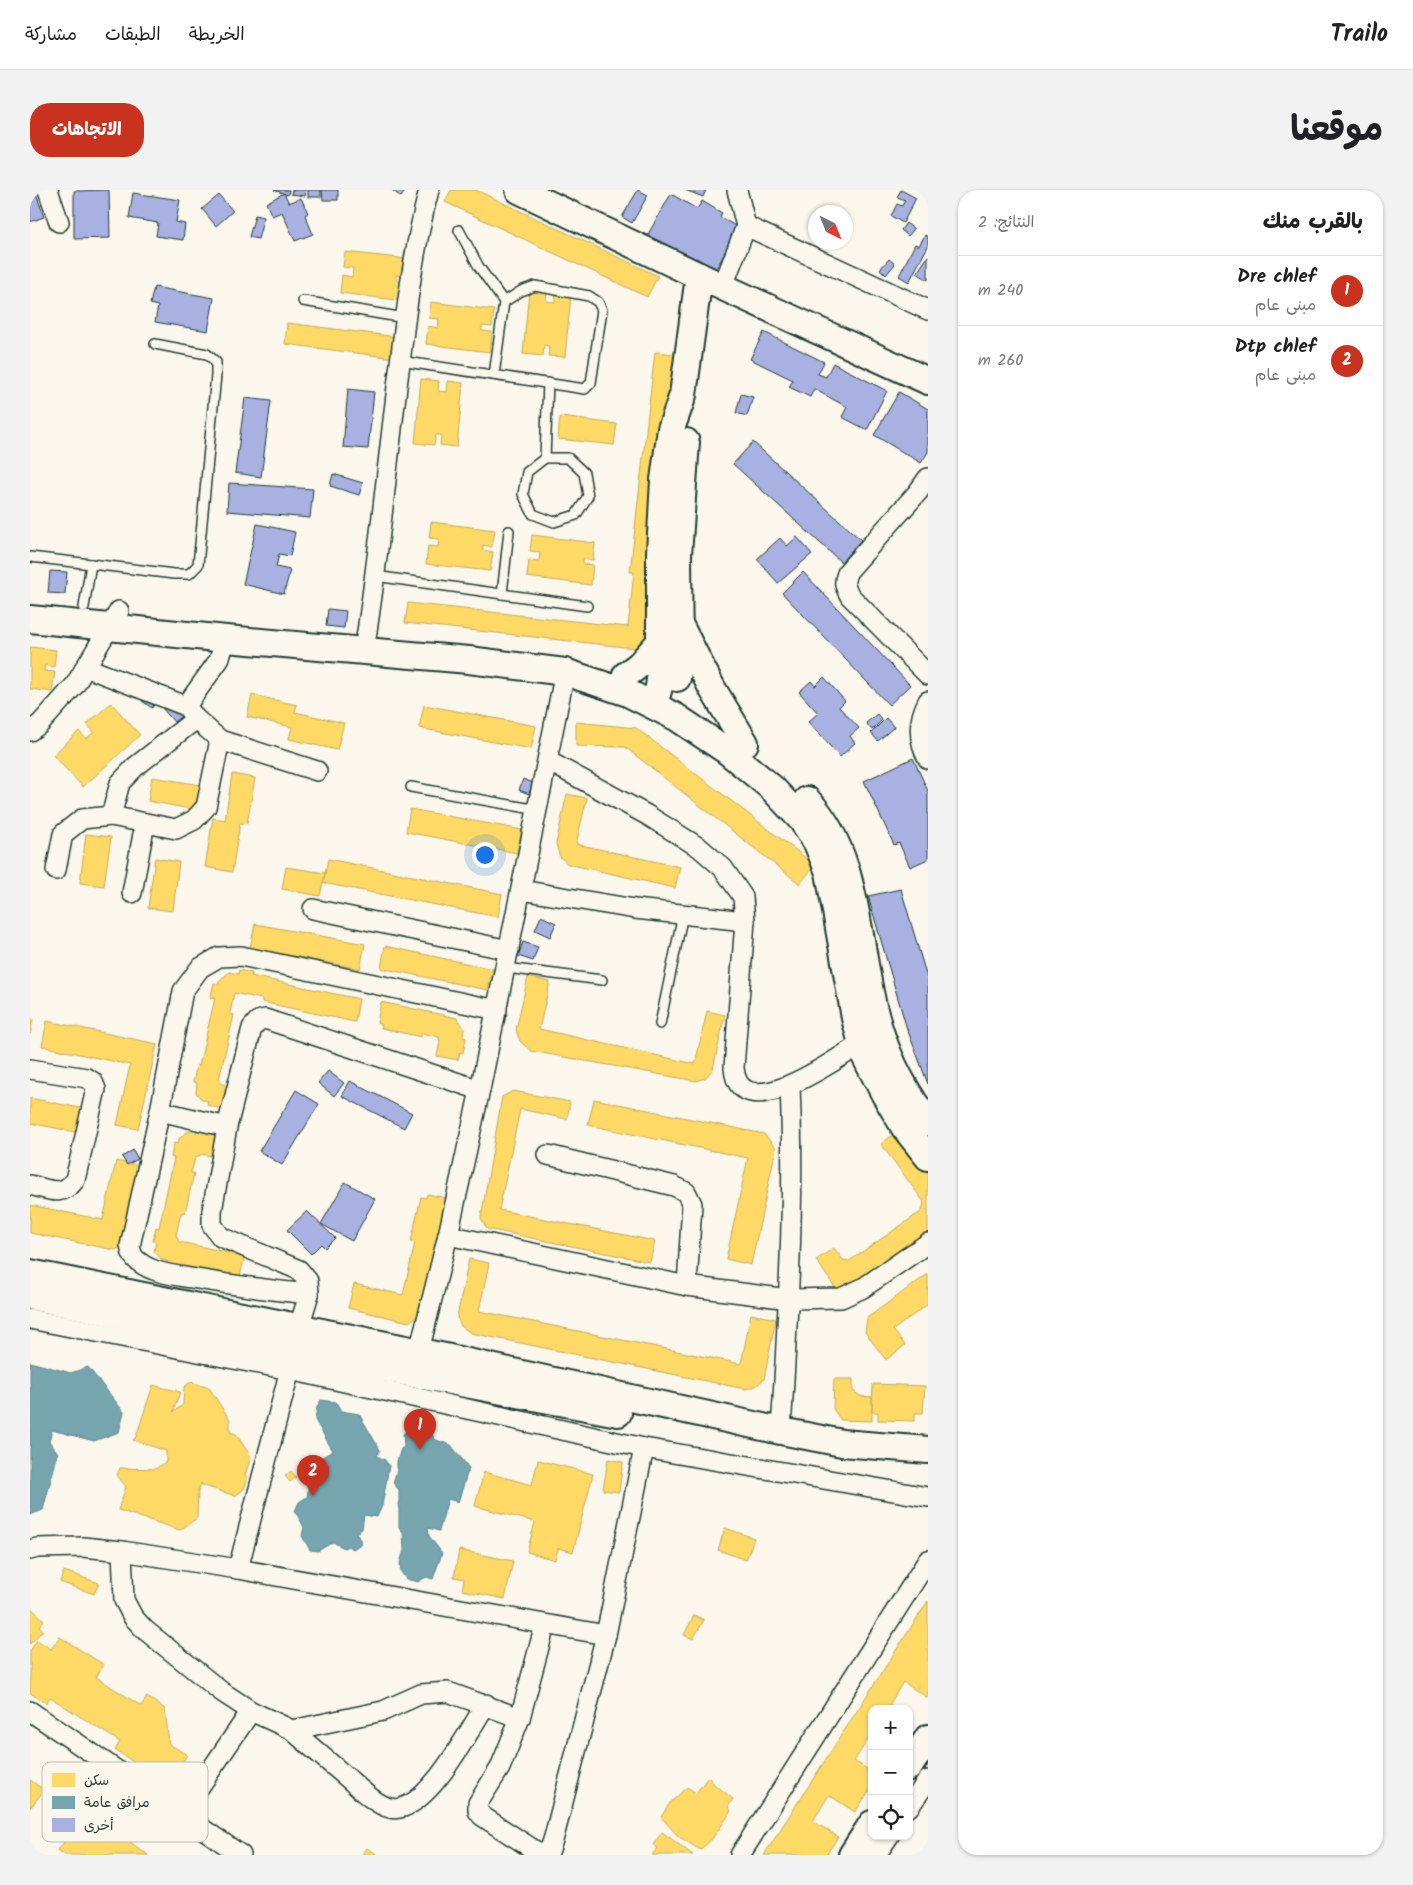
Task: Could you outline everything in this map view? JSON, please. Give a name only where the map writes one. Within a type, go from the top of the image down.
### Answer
[{"type":"main road","points":[[519,190],[699,276],[928,381]]},
{"type":"main road","points":[[663,700],[660,642],[660,552],[664,480],[671,429],[683,395],[699,276]]},
{"type":"main road","points":[[663,700],[677,681],[679,663],[678,555],[687,428],[683,395]]},
{"type":"main road","points":[[30,601],[84,607],[114,619],[226,639],[469,660],[565,672],[663,700],[745,743],[786,778],[817,810],[830,830],[839,849],[854,908],[874,1013],[885,1048],[902,1082],[928,1122]]},
{"type":"main road","points":[[30,618],[114,619],[495,649],[567,658],[598,665],[626,675],[663,700],[772,788],[802,820],[817,843],[829,872],[855,1018],[866,1058],[905,1128],[928,1157]]},
{"type":"main road","points":[[678,623],[708,681],[745,743]]},
{"type":"main road","points":[[626,675],[639,665],[660,642]]},
{"type":"main road","points":[[30,1273],[295,1349]]},
{"type":"main road","points":[[30,1296],[295,1349],[416,1363],[842,1443],[928,1450]]},
{"type":"main road","points":[[416,1363],[450,1380],[823,1454],[875,1462],[928,1466]]},
{"type":"main road","points":[[913,1761],[928,1738]]},
{"type":"main road","points":[[852,1855],[868,1830]]},
{"type":"street","points":[[48,190],[59,222]]},
{"type":"street","points":[[366,638],[414,254],[429,190]]},
{"type":"street","points":[[723,286],[746,226],[737,190]]},
{"type":"street","points":[[746,226],[928,310]]},
{"type":"street","points":[[928,478],[918,492],[848,571],[844,580],[845,588],[850,596],[928,675]]},
{"type":"street","points":[[33,726],[75,685],[114,619]]},
{"type":"street","points":[[111,816],[120,783],[191,712],[219,660],[226,639]]},
{"type":"street","points":[[86,666],[191,712],[220,740],[317,771]]},
{"type":"street","points":[[416,1363],[448,1235],[480,1090],[565,672]]},
{"type":"street","points":[[928,700],[923,710],[920,732],[928,759]]},
{"type":"street","points":[[56,870],[64,834],[82,820],[111,816],[176,829],[194,820],[206,808],[220,740]]},
{"type":"street","points":[[548,761],[647,815],[700,848],[724,868],[742,897],[745,922],[735,1078],[739,1085],[756,1094],[790,1086],[862,1044]]},
{"type":"street","points":[[132,893],[145,823]]},
{"type":"street","points":[[521,890],[636,909],[745,922]]},
{"type":"street","points":[[313,909],[507,959]]},
{"type":"street","points":[[309,1294],[244,1288],[166,1273],[148,1267],[132,1255],[130,1246],[160,1111],[183,991],[200,968],[219,958],[241,956],[497,1010]]},
{"type":"street","points":[[238,1569],[309,1294],[308,1281],[299,1270],[221,1237],[212,1224],[212,1211],[227,1127],[252,1028],[258,1021],[265,1019],[480,1090]]},
{"type":"street","points":[[30,1069],[88,1078],[96,1088],[74,1180],[69,1188],[59,1192],[30,1185]]},
{"type":"street","points":[[781,1431],[788,1300],[792,1141],[790,1086]]},
{"type":"street","points":[[160,1111],[227,1127]]},
{"type":"street","points":[[548,1154],[674,1186],[686,1192],[692,1204],[687,1286]]},
{"type":"street","points":[[448,1235],[687,1286],[788,1300],[841,1298],[863,1288],[928,1243]]},
{"type":"street","points":[[30,1319],[295,1349],[644,1448],[928,1497]]},
{"type":"street","points":[[548,1855],[606,1635],[644,1448]]},
{"type":"street","points":[[30,1550],[38,1548],[82,1548],[122,1550],[606,1635]]},
{"type":"street","points":[[122,1550],[124,1600],[133,1617],[144,1630],[222,1692],[251,1711],[292,1730],[370,1798],[390,1808],[405,1808],[419,1799],[437,1780],[486,1704]]},
{"type":"street","points":[[740,1855],[928,1560]]},
{"type":"street","points":[[542,1855],[493,1824],[478,1811],[478,1803],[500,1768],[520,1718],[545,1625]]},
{"type":"street","points":[[292,1730],[383,1711],[421,1694],[448,1692],[486,1704],[520,1718]]},
{"type":"street","points":[[30,1711],[105,1762]]},
{"type":"street","points":[[208,1774],[251,1711]]},
{"type":"street","points":[[913,1801],[928,1780]]},
{"type":"street","points":[[208,1832],[241,1855]]},
{"type":"street","points":[[876,1855],[886,1840]]},
{"type":"lane","points":[[459,230],[479,267],[504,302],[494,375]]},
{"type":"lane","points":[[400,361],[585,388],[591,383],[602,310],[598,302],[588,296],[535,286],[521,291],[504,302]]},
{"type":"lane","points":[[302,302],[405,318]]},
{"type":"lane","points":[[30,557],[174,574],[189,574],[198,565],[216,362],[206,354],[155,344]]},
{"type":"lane","points":[[545,458],[568,458],[584,473],[588,496],[576,515],[554,522],[533,514],[522,494],[527,472],[545,458],[548,383]]},
{"type":"lane","points":[[502,594],[509,531]]},
{"type":"lane","points":[[84,607],[91,564]]},
{"type":"lane","points":[[375,576],[587,606]]},
{"type":"lane","points":[[411,787],[538,810]]},
{"type":"lane","points":[[660,1024],[683,914]]},
{"type":"lane","points":[[507,959],[602,980]]},
{"type":"building: سكن","points":[[451,190],[476,190],[658,276],[647,297],[445,202]]},
{"type":"building: سكن","points":[[345,252],[408,259],[406,276],[396,275],[396,280],[406,281],[404,301],[340,293],[342,275],[352,277],[353,268],[343,267]]},
{"type":"building: سكن","points":[[529,290],[547,291],[546,301],[555,302],[556,292],[571,294],[565,357],[548,356],[549,346],[544,345],[543,356],[523,354]]},
{"type":"building: سكن","points":[[431,302],[494,310],[492,327],[482,326],[482,331],[492,332],[490,352],[426,344],[428,326],[438,328],[439,319],[429,318]]},
{"type":"building: سكن","points":[[287,323],[397,337],[395,358],[285,344]]},
{"type":"building: سكن","points":[[655,352],[675,354],[645,638],[634,648],[405,623],[408,603],[628,627],[634,572],[630,572]]},
{"type":"building: سكن","points":[[421,379],[439,381],[438,391],[447,392],[448,381],[463,383],[457,447],[440,445],[441,435],[436,435],[434,445],[415,443]]},
{"type":"building: سكن","points":[[560,417],[617,424],[614,445],[558,439]]},
{"type":"building: سكن","points":[[431,522],[495,530],[492,547],[483,545],[482,550],[493,552],[490,571],[426,564],[428,546],[438,547],[439,539],[429,538]]},
{"type":"building: سكن","points":[[532,535],[595,543],[593,560],[583,559],[583,564],[593,565],[591,585],[527,577],[529,560],[539,561],[540,552],[530,551]]},
{"type":"building: سكن","points":[[30,647],[56,650],[54,667],[45,665],[44,671],[55,672],[52,692],[30,689]]},
{"type":"building: سكن","points":[[252,695],[297,705],[295,712],[344,723],[337,750],[289,739],[292,727],[247,717]]},
{"type":"building: سكن","points":[[111,703],[140,735],[83,787],[53,755],[79,731],[86,739],[94,732],[87,724]]},
{"type":"building: سكن","points":[[424,705],[536,726],[531,749],[419,728]]},
{"type":"building: سكن","points":[[576,722],[636,728],[815,865],[800,884],[625,747],[576,746]]},
{"type":"building: سكن","points":[[232,774],[255,778],[247,824],[240,823],[232,872],[205,867],[213,818],[225,820]]},
{"type":"building: سكن","points":[[152,777],[201,785],[196,810],[148,801]]},
{"type":"building: سكن","points":[[567,794],[587,798],[576,844],[680,867],[675,888],[568,864],[560,857],[556,844]]},
{"type":"building: سكن","points":[[410,809],[522,830],[517,853],[406,832]]},
{"type":"building: سكن","points":[[86,834],[111,837],[104,886],[80,883]]},
{"type":"building: سكن","points":[[155,858],[179,862],[173,911],[148,908]]},
{"type":"building: سكن","points":[[328,859],[502,894],[498,917],[323,883]]},
{"type":"building: سكن","points":[[286,867],[325,873],[320,896],[282,889]]},
{"type":"building: سكن","points":[[255,924],[365,944],[360,969],[250,948]]},
{"type":"building: سكن","points":[[385,946],[493,969],[488,990],[381,968]]},
{"type":"building: سكن","points":[[239,970],[252,973],[251,976],[359,999],[355,1022],[262,1002],[262,999],[234,993],[230,1014],[234,1015],[219,1079],[222,1084],[233,1087],[228,1107],[222,1106],[221,1109],[207,1105],[208,1101],[203,1100],[196,1093],[197,1083],[193,1082],[197,1065],[199,1066],[215,998],[210,999],[214,983],[219,984],[219,981],[229,972],[238,974]]},
{"type":"building: سكن","points":[[528,977],[550,982],[539,1029],[695,1064],[707,1011],[725,1015],[713,1069],[705,1078],[696,1081],[531,1051],[520,1041],[516,1030]]},
{"type":"building: سكن","points":[[381,1002],[457,1018],[464,1028],[463,1037],[466,1038],[463,1053],[460,1052],[458,1060],[437,1056],[440,1042],[439,1037],[422,1033],[421,1037],[381,1028],[382,1025],[377,1023]]},
{"type":"building: سكن","points":[[30,1018],[33,1019],[30,1034]]},
{"type":"building: سكن","points":[[47,1021],[157,1044],[138,1129],[117,1125],[130,1065],[42,1046]]},
{"type":"building: سكن","points":[[513,1091],[570,1102],[567,1119],[520,1109],[499,1210],[655,1241],[650,1262],[487,1229],[481,1218],[502,1097]]},
{"type":"building: سكن","points":[[30,1098],[90,1110],[85,1134],[30,1123]]},
{"type":"building: سكن","points":[[594,1099],[764,1134],[776,1148],[751,1265],[726,1259],[748,1158],[588,1125]]},
{"type":"building: سكن","points":[[197,1127],[221,1133],[215,1157],[202,1154],[195,1158],[191,1173],[194,1173],[185,1213],[181,1213],[176,1235],[179,1242],[245,1256],[239,1280],[167,1264],[167,1261],[162,1260],[154,1251],[156,1242],[153,1241],[156,1227],[159,1228],[174,1158],[171,1157],[174,1143],[178,1144],[179,1139],[189,1131],[196,1133]]},
{"type":"building: سكن","points":[[899,1130],[928,1170],[928,1234],[849,1289],[836,1289],[816,1260],[834,1248],[843,1260],[849,1261],[922,1211],[924,1202],[881,1144]]},
{"type":"building: سكن","points":[[116,1161],[140,1166],[123,1247],[115,1250],[30,1233],[30,1205],[103,1220]]},
{"type":"building: سكن","points":[[427,1194],[446,1198],[425,1310],[409,1322],[348,1308],[354,1284],[403,1295],[415,1243],[411,1242],[421,1197],[426,1198]]},
{"type":"building: سكن","points":[[469,1259],[489,1263],[479,1311],[741,1364],[751,1314],[776,1319],[764,1379],[756,1386],[745,1389],[471,1333],[461,1326],[457,1317]]},
{"type":"building: سكن","points":[[928,1274],[928,1304],[893,1330],[905,1345],[886,1360],[865,1332],[867,1318]]},
{"type":"building: سكن","points":[[834,1379],[853,1379],[853,1391],[860,1396],[872,1397],[872,1421],[841,1420],[833,1409]]},
{"type":"building: سكن","points":[[191,1382],[209,1388],[230,1420],[230,1432],[236,1434],[251,1457],[245,1475],[248,1478],[244,1489],[235,1496],[202,1485],[201,1483],[198,1491],[197,1518],[180,1530],[118,1510],[126,1487],[117,1475],[120,1468],[155,1469],[166,1462],[166,1451],[133,1440],[136,1437],[153,1385],[180,1392],[173,1412],[183,1405],[184,1387]]},
{"type":"building: سكن","points":[[873,1384],[925,1386],[923,1413],[915,1413],[915,1421],[878,1420],[878,1412],[872,1412]]},
{"type":"building: سكن","points":[[608,1459],[623,1462],[619,1492],[603,1490]]},
{"type":"building: سكن","points":[[538,1460],[593,1474],[573,1552],[558,1548],[555,1560],[527,1552],[535,1522],[475,1506],[484,1472],[532,1485]]},
{"type":"building: سكن","points":[[291,1471],[296,1477],[290,1482],[285,1476]]},
{"type":"building: سكن","points":[[725,1528],[754,1538],[746,1560],[718,1550]]},
{"type":"building: سكن","points":[[459,1550],[513,1561],[505,1599],[462,1590],[464,1579],[454,1577]]},
{"type":"building: سكن","points":[[64,1571],[99,1583],[94,1594],[60,1582]]},
{"type":"building: سكن","points":[[928,1601],[928,1698],[903,1682],[889,1705],[868,1705],[868,1740],[854,1761],[868,1770],[868,1793],[855,1812],[829,1795],[813,1821],[838,1837],[826,1855],[764,1855]]},
{"type":"building: سكن","points":[[30,1607],[44,1620],[39,1626],[43,1630],[30,1644]]},
{"type":"building: سكن","points":[[694,1615],[704,1620],[693,1639],[684,1635]]},
{"type":"building: سكن","points":[[60,1637],[104,1665],[96,1677],[141,1706],[147,1697],[165,1709],[169,1744],[187,1755],[182,1762],[134,1762],[115,1750],[120,1742],[50,1697],[46,1703],[30,1693],[30,1651],[37,1640],[51,1649]]},
{"type":"building: سكن","points":[[708,1777],[733,1799],[728,1807],[731,1811],[726,1819],[712,1839],[700,1850],[678,1836],[661,1817],[670,1803],[687,1787],[696,1793]]},
{"type":"building: سكن","points":[[30,1780],[42,1789],[42,1793],[30,1808]]},
{"type":"building: سكن","points":[[662,1832],[693,1855],[652,1855],[658,1848],[653,1845]]},
{"type":"building: سكن","points":[[64,1842],[130,1842],[148,1855],[65,1855],[58,1850]]},
{"type":"building: سكن","points":[[367,1848],[378,1855],[362,1855]]},
{"type":"building: مرافق عامة","points":[[30,1362],[71,1373],[88,1367],[124,1412],[119,1432],[94,1441],[52,1430],[49,1441],[58,1453],[43,1510],[30,1515]]},
{"type":"building: مرافق عامة","points":[[321,1400],[336,1402],[341,1411],[359,1414],[380,1450],[377,1456],[385,1460],[389,1466],[382,1506],[377,1517],[364,1515],[362,1529],[356,1533],[362,1543],[353,1549],[348,1546],[344,1548],[333,1542],[318,1551],[310,1550],[302,1536],[304,1527],[295,1511],[299,1502],[307,1497],[310,1478],[320,1458],[333,1451],[315,1420],[317,1407]]},
{"type":"building: مرافق عامة","points":[[427,1428],[436,1440],[451,1445],[469,1468],[458,1502],[448,1499],[439,1531],[428,1528],[429,1536],[442,1553],[433,1579],[426,1577],[418,1582],[406,1579],[401,1572],[400,1563],[404,1550],[403,1533],[399,1527],[399,1490],[393,1483],[397,1470],[397,1461],[401,1449],[404,1447],[403,1434],[409,1429]]},
{"type":"building: أخرى","points":[[35,190],[44,217],[30,222],[30,191]]},
{"type":"building: أخرى","points":[[109,190],[110,238],[74,239],[74,191]]},
{"type":"building: أخرى","points":[[274,190],[289,190],[288,195]]},
{"type":"building: أخرى","points":[[292,190],[306,190],[305,196],[291,194]]},
{"type":"building: أخرى","points":[[308,190],[321,190],[321,197],[308,197]]},
{"type":"building: أخرى","points":[[322,190],[338,190],[338,200],[323,200]]},
{"type":"building: أخرى","points":[[392,190],[406,190],[401,197]]},
{"type":"building: أخرى","points":[[638,190],[648,195],[632,223],[622,217]]},
{"type":"building: أخرى","points":[[685,190],[706,190],[703,197]]},
{"type":"building: أخرى","points":[[901,190],[916,198],[903,223],[891,216],[897,204],[902,206],[905,200],[897,197]]},
{"type":"building: أخرى","points":[[133,193],[180,200],[176,222],[185,224],[183,240],[156,236],[158,223],[129,218]]},
{"type":"building: أخرى","points":[[284,193],[289,203],[301,198],[308,213],[305,215],[313,234],[295,241],[282,212],[272,216],[266,203]]},
{"type":"building: أخرى","points":[[671,194],[697,209],[702,201],[722,213],[720,217],[739,228],[716,269],[696,258],[694,262],[647,236]]},
{"type":"building: أخرى","points":[[219,195],[233,211],[216,226],[202,209]]},
{"type":"building: أخرى","points":[[255,215],[264,217],[258,239],[249,237]]},
{"type":"building: أخرى","points":[[906,223],[914,229],[908,236],[901,230]]},
{"type":"building: أخرى","points":[[925,235],[928,237],[928,246],[909,282],[899,276],[915,244],[919,246]]},
{"type":"building: أخرى","points":[[928,256],[928,280],[917,273]]},
{"type":"building: أخرى","points":[[889,259],[895,264],[886,275],[880,269]]},
{"type":"building: أخرى","points":[[154,287],[214,298],[208,331],[155,322],[158,306],[150,304]]},
{"type":"building: أخرى","points":[[764,332],[824,362],[818,374],[826,377],[833,363],[887,391],[867,430],[842,417],[847,407],[814,389],[810,397],[789,387],[793,380],[750,359]]},
{"type":"building: أخرى","points":[[348,389],[374,392],[368,449],[343,447]]},
{"type":"building: أخرى","points":[[899,392],[928,409],[928,452],[921,463],[874,435]]},
{"type":"building: أخرى","points":[[741,394],[753,397],[747,416],[736,413]]},
{"type":"building: أخرى","points":[[245,398],[271,401],[261,477],[235,473]]},
{"type":"building: أخرى","points":[[753,442],[861,540],[841,562],[733,464]]},
{"type":"building: أخرى","points":[[333,474],[363,483],[359,495],[330,486]]},
{"type":"building: أخرى","points":[[229,483],[313,489],[310,518],[227,511]]},
{"type":"building: أخرى","points":[[257,524],[295,532],[290,556],[279,554],[276,567],[290,570],[284,594],[243,584]]},
{"type":"building: أخرى","points":[[797,537],[812,554],[778,583],[757,559],[780,538],[787,546]]},
{"type":"building: أخرى","points":[[50,571],[67,572],[65,594],[48,593]]},
{"type":"building: أخرى","points":[[803,572],[910,685],[889,705],[782,593]]},
{"type":"building: أخرى","points":[[328,609],[346,611],[344,628],[326,626]]},
{"type":"building: أخرى","points":[[824,677],[845,701],[839,707],[859,728],[850,736],[855,743],[840,757],[808,722],[818,713],[799,692],[811,681],[815,686]]},
{"type":"building: أخرى","points":[[145,696],[155,703],[152,708],[142,701]]},
{"type":"building: أخرى","points":[[171,700],[183,715],[174,722],[162,708]]},
{"type":"building: أخرى","points":[[877,714],[882,720],[872,730],[866,723]]},
{"type":"building: أخرى","points":[[886,718],[894,727],[878,741],[871,733]]},
{"type":"building: أخرى","points":[[913,758],[928,791],[928,859],[910,867],[899,843],[894,845],[864,781]]},
{"type":"building: أخرى","points":[[523,779],[533,783],[529,794],[519,790]]},
{"type":"building: أخرى","points":[[901,889],[928,981],[928,1084],[906,1026],[868,896]]},
{"type":"building: أخرى","points":[[541,916],[556,923],[550,937],[535,930]]},
{"type":"building: أخرى","points":[[523,942],[538,947],[533,961],[518,956]]},
{"type":"building: أخرى","points":[[328,1071],[344,1083],[334,1096],[318,1083]]},
{"type":"building: أخرى","points":[[350,1081],[412,1113],[404,1128],[342,1096]]},
{"type":"building: أخرى","points":[[296,1090],[319,1104],[282,1165],[259,1151]]},
{"type":"building: أخرى","points":[[133,1150],[138,1159],[127,1165],[122,1157]]},
{"type":"building: أخرى","points":[[345,1182],[375,1199],[352,1241],[321,1224]]},
{"type":"building: أخرى","points":[[307,1211],[335,1238],[325,1248],[321,1244],[311,1254],[287,1230]]},
{"type":"place","name":"Dre chlef","points":[[420,1450]]},
{"type":"place","name":"Dtp chlef","points":[[313,1496]]}]
